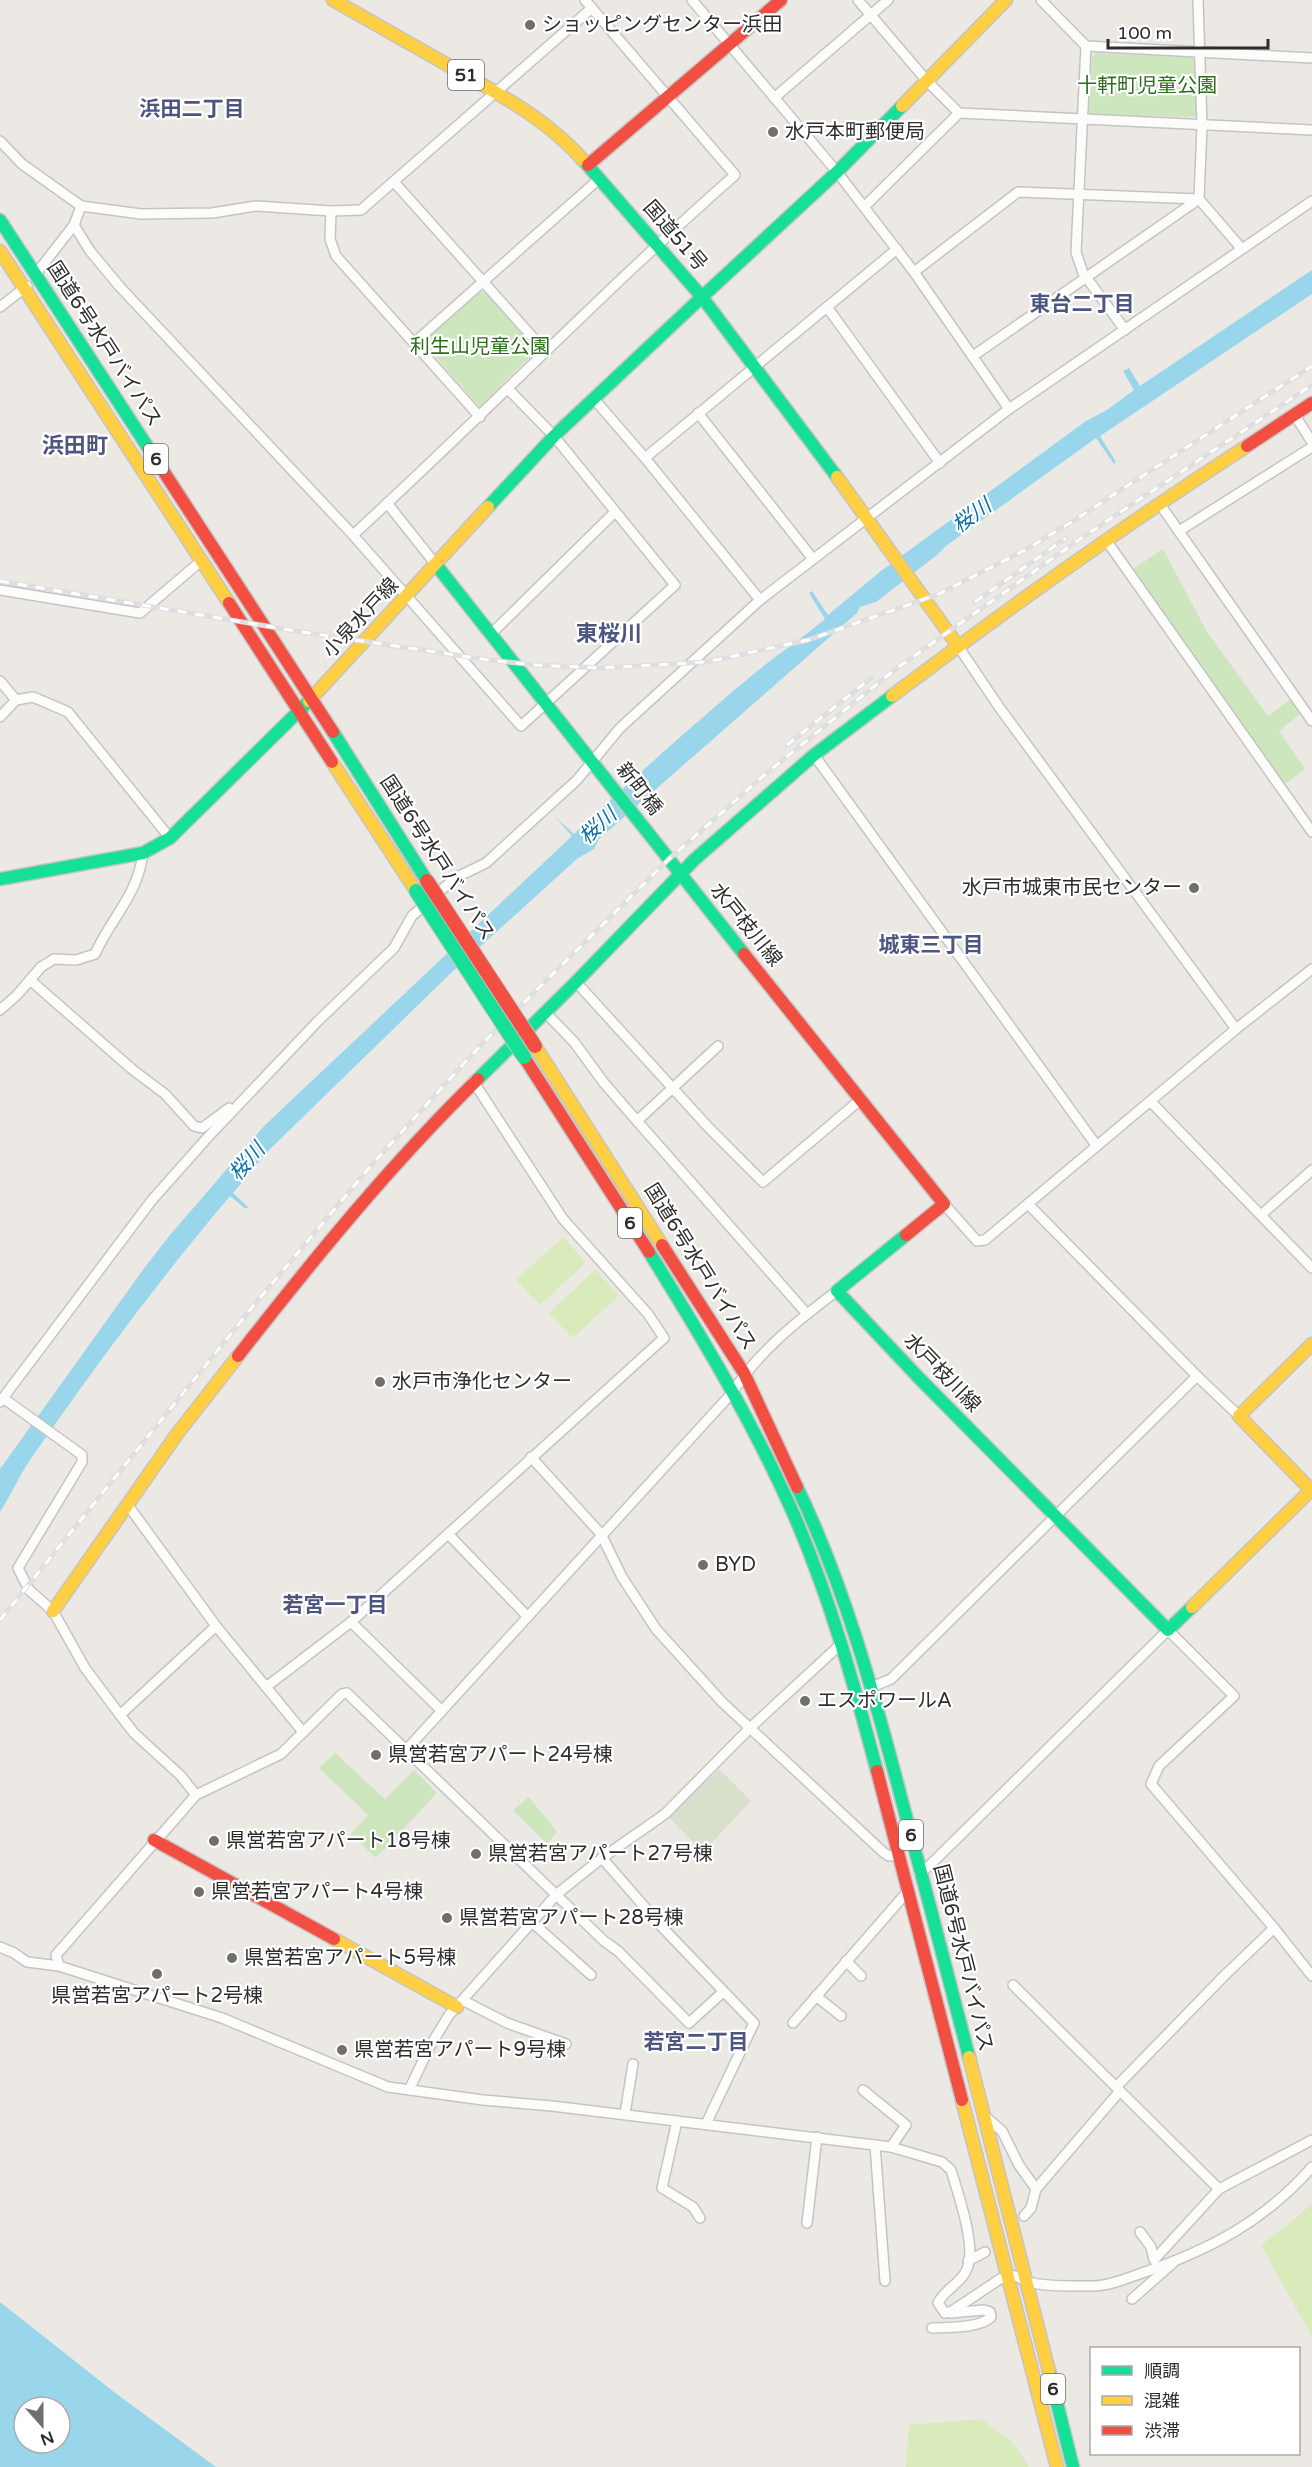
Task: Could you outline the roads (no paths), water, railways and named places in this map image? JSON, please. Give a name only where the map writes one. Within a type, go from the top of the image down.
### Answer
[{"type":"main road","name":"国道51号","points":[[333,0],[540,120],[567,142],[702,297],[837,172],[1006,0]]},
{"type":"main road","points":[[588,165],[782,0]]},
{"type":"main road","name":"国道6号水戸バイパス","points":[[0,220],[312,698],[744,1373],[813,1520],[872,1687],[1073,2467]]},
{"type":"main road","name":"国道6号水戸バイパス","points":[[0,251],[524,1057],[692,1321],[766,1456],[791,1511],[842,1643],[1057,2467]]},
{"type":"main road","points":[[702,297],[878,532],[920,595],[958,646]]},
{"type":"main road","name":"小泉水戸線","points":[[0,879],[143,853],[170,838],[312,698],[437,566],[554,436],[595,400],[702,297]]},
{"type":"main road","points":[[53,1611],[177,1434],[318,1254],[433,1123],[576,982],[679,874],[814,755],[958,646],[1159,503],[1312,403]]},
{"type":"main road","points":[[437,566],[596,765]]},
{"type":"main road","name":"新町橋","points":[[596,765],[648,832]]},
{"type":"main road","name":"水戸枝川線","points":[[648,832],[679,874],[944,1204]]},
{"type":"main road","points":[[837,1291],[944,1204]]},
{"type":"main road","name":"水戸枝川線","points":[[837,1291],[1168,1630]]},
{"type":"main road","points":[[1168,1630],[1311,1491],[1239,1416],[1312,1344]]},
{"type":"main road","points":[[154,1840],[460,2004]]},
{"type":"street","points":[[353,534],[480,417],[544,351],[656,245],[735,176],[585,0]]},
{"type":"street","points":[[692,0],[837,172],[897,249],[1009,409]]},
{"type":"street","points":[[858,0],[927,81],[959,113],[1312,130]]},
{"type":"street","points":[[774,98],[888,0]]},
{"type":"street","points":[[1041,0],[1086,46],[1200,50],[1312,58]]},
{"type":"street","points":[[1198,0],[1202,126],[1199,199],[1241,248]]},
{"type":"street","points":[[0,141],[22,164],[81,206],[141,214],[212,213],[256,207],[331,211],[361,210],[592,8]]},
{"type":"street","points":[[1086,46],[1076,252],[1083,273],[1125,330]]},
{"type":"street","points":[[864,207],[959,113]]},
{"type":"street","points":[[415,342],[599,179]]},
{"type":"street","points":[[394,182],[544,351]]},
{"type":"street","points":[[914,272],[1018,192],[1199,199]]},
{"type":"street","points":[[974,356],[1199,199]]},
{"type":"street","points":[[196,1796],[181,1776],[134,1733],[84,1668],[53,1611],[28,1590],[18,1568],[82,1462],[82,1455],[4,1400],[152,1200],[318,1021],[394,948],[412,915],[455,878],[486,863],[596,765],[620,728],[760,600],[1009,409],[1312,201]]},
{"type":"street","points":[[0,307],[24,289],[74,225],[81,206]]},
{"type":"street","points":[[331,211],[330,239],[336,256],[480,417]]},
{"type":"street","points":[[74,225],[90,251],[120,287],[353,534],[521,726],[675,585],[554,436],[508,389]]},
{"type":"street","points":[[645,458],[897,249]]},
{"type":"street","points":[[827,307],[940,463]]},
{"type":"street","points":[[595,400],[760,600]]},
{"type":"street","points":[[698,413],[813,559]]},
{"type":"street","points":[[1294,414],[1312,442]]},
{"type":"street","points":[[1179,531],[1312,447]]},
{"type":"street","points":[[387,503],[437,566]]},
{"type":"street","points":[[1159,503],[1312,721]]},
{"type":"street","points":[[492,633],[615,512]]},
{"type":"street","points":[[1106,540],[1312,831]]},
{"type":"street","points":[[0,590],[140,613],[201,561]]},
{"type":"street","points":[[958,646],[999,707],[1236,1029]]},
{"type":"street","points":[[0,681],[16,700]]},
{"type":"street","points":[[0,717],[16,700],[33,697],[68,712],[170,838]]},
{"type":"street","points":[[814,755],[1096,1145]]},
{"type":"street","points":[[0,1010],[41,967],[54,959],[76,960],[95,954],[127,900],[141,871],[143,853]]},
{"type":"street","points":[[944,1204],[977,1241],[985,1240],[1096,1145],[1312,969]]},
{"type":"street","points":[[30,980],[133,1070],[165,1094],[194,1126],[202,1128],[232,1106],[240,1103]]},
{"type":"street","points":[[576,982],[672,1088],[762,1182],[860,1101]]},
{"type":"street","points":[[545,1012],[574,1042],[604,1083],[807,1314]]},
{"type":"street","points":[[637,1121],[718,1046]]},
{"type":"street","points":[[266,1687],[351,1622],[664,1338],[648,1314],[563,1220],[473,1082]]},
{"type":"street","points":[[1151,1102],[1312,1268]]},
{"type":"street","points":[[1261,1215],[1312,1170]]},
{"type":"street","points":[[1028,1204],[1239,1416]]},
{"type":"street","points":[[407,1749],[732,1393],[744,1373],[770,1345],[837,1291]]},
{"type":"street","points":[[872,1687],[891,1679],[1197,1376]]},
{"type":"street","points":[[531,1457],[602,1534],[622,1577],[656,1629],[722,1702],[883,1852],[889,1856],[899,1855]]},
{"type":"street","points":[[127,1503],[216,1626],[303,1732]]},
{"type":"street","points":[[452,1538],[528,1617]]},
{"type":"street","points":[[351,1622],[441,1711]]},
{"type":"street","points":[[120,1715],[216,1626]]},
{"type":"street","points":[[793,2023],[907,1885],[1024,1775],[1168,1630],[1234,1696],[1159,1766],[1151,1784],[1310,1969]]},
{"type":"street","points":[[409,2090],[429,2048],[449,2015],[557,1894],[602,1858],[664,1814],[750,1728],[842,1643]]},
{"type":"street","points":[[59,1966],[56,1955],[154,1840],[196,1796],[281,1754],[342,1694],[347,1694],[407,1749],[689,2023],[723,1992]]},
{"type":"street","points":[[602,1858],[754,2023],[706,2124]]},
{"type":"street","points":[[533,1923],[591,1975]]},
{"type":"street","points":[[1024,2216],[1031,2208],[1035,2189],[1118,2089],[1274,1928]]},
{"type":"street","points":[[0,1947],[27,1962],[59,1966],[222,2018],[388,2087],[891,2147],[942,2162],[951,2170],[969,2242],[968,2270],[957,2284],[940,2298],[939,2306],[945,2313]]},
{"type":"street","points":[[846,1961],[861,1976]]},
{"type":"street","points":[[1013,1985],[1219,2189]]},
{"type":"street","points":[[816,1996],[841,2016]]},
{"type":"street","points":[[460,2004],[566,2044]]},
{"type":"street","points":[[625,2114],[633,2064]]},
{"type":"street","points":[[863,2090],[906,2125],[891,2147]]},
{"type":"street","points":[[984,2116],[1002,2131],[1019,2165],[1035,2189]]},
{"type":"street","points":[[676,2121],[662,2188],[693,2207],[700,2218]]},
{"type":"street","points":[[807,2223],[817,2137]]},
{"type":"street","points":[[1154,2264],[1219,2189],[1312,2140]]},
{"type":"street","points":[[875,2145],[885,2281]]},
{"type":"street","points":[[945,2313],[952,2311],[1000,2279],[1016,2274],[1025,2281],[1033,2283],[1096,2286],[1154,2264],[1175,2261],[1223,2240],[1251,2222],[1278,2201],[1312,2167]]},
{"type":"street","points":[[1140,2232],[1151,2247],[1154,2264]]},
{"type":"street","points":[[968,2261],[985,2252]]},
{"type":"street","points":[[1132,2299],[1175,2261]]},
{"type":"street","points":[[932,2328],[962,2327],[987,2322],[991,2318],[990,2312],[984,2310],[945,2313]]},
{"type":"water","name":"桜川","points":[[1312,270],[1312,294],[1100,436],[1116,462],[1114,464],[1096,438],[946,546],[876,602],[860,607],[857,613],[599,839],[594,849],[578,858],[451,973],[269,1150],[233,1193],[248,1207],[246,1209],[230,1196],[152,1292],[102,1359],[22,1472],[0,1512],[0,1469],[170,1235],[265,1125],[572,836],[555,817],[574,834],[710,711],[825,619],[809,593],[812,591],[828,615],[881,571],[1086,421],[1107,410],[1134,390],[1123,371],[1129,368],[1140,386]]},
{"type":"water","points":[[0,2302],[114,2392],[216,2467],[0,2467]]},
{"type":"railway","points":[[0,581],[302,632],[489,660],[602,668],[706,662],[808,640],[939,594],[1025,550],[1070,523],[1312,366]]},
{"type":"railway","points":[[0,1620],[259,1299],[375,1161],[482,1044],[669,859],[769,771],[897,668],[1080,539],[1312,385]]},
{"type":"railway","points":[[975,602],[1066,538]]},
{"type":"railway","points":[[787,745],[871,678]]},
{"type":"place","name":"ショッピングセンター浜田","points":[[530,25]]},
{"type":"place","name":"水戸本町郵便局","points":[[773,132]]},
{"type":"place","name":"水戸市城東市民センター","points":[[1194,888]]},
{"type":"place","name":"水戸市浄化センター","points":[[380,1382]]},
{"type":"place","name":"BYD","points":[[703,1565]]},
{"type":"place","name":"エスポワールA","points":[[805,1701]]},
{"type":"place","name":"県営若宮アパート24号棟","points":[[376,1755]]},
{"type":"place","name":"県営若宮アパート18号棟","points":[[214,1841]]},
{"type":"place","name":"県営若宮アパート27号棟","points":[[476,1854]]},
{"type":"place","name":"県営若宮アパート4号棟","points":[[199,1892]]},
{"type":"place","name":"県営若宮アパート28号棟","points":[[447,1918]]},
{"type":"place","name":"県営若宮アパート5号棟","points":[[232,1958]]},
{"type":"place","name":"県営若宮アパート2号棟","points":[[157,1974]]},
{"type":"place","name":"県営若宮アパート9号棟","points":[[342,2050]]},
{"type":"district","name":"浜田二丁目","points":[[192,109]]},
{"type":"district","name":"東台二丁目","points":[[1082,304]]},
{"type":"district","name":"浜田町","points":[[75,446]]},
{"type":"district","name":"東桜川","points":[[609,634]]},
{"type":"district","name":"城東三丁目","points":[[931,945]]},
{"type":"district","name":"若宮一丁目","points":[[335,1605]]},
{"type":"district","name":"若宮二丁目","points":[[696,2042]]},
{"type":"park label","name":"十軒町児童公園","points":[[1147,86]]},
{"type":"park label","name":"利生山児童公園","points":[[480,347]]}]
